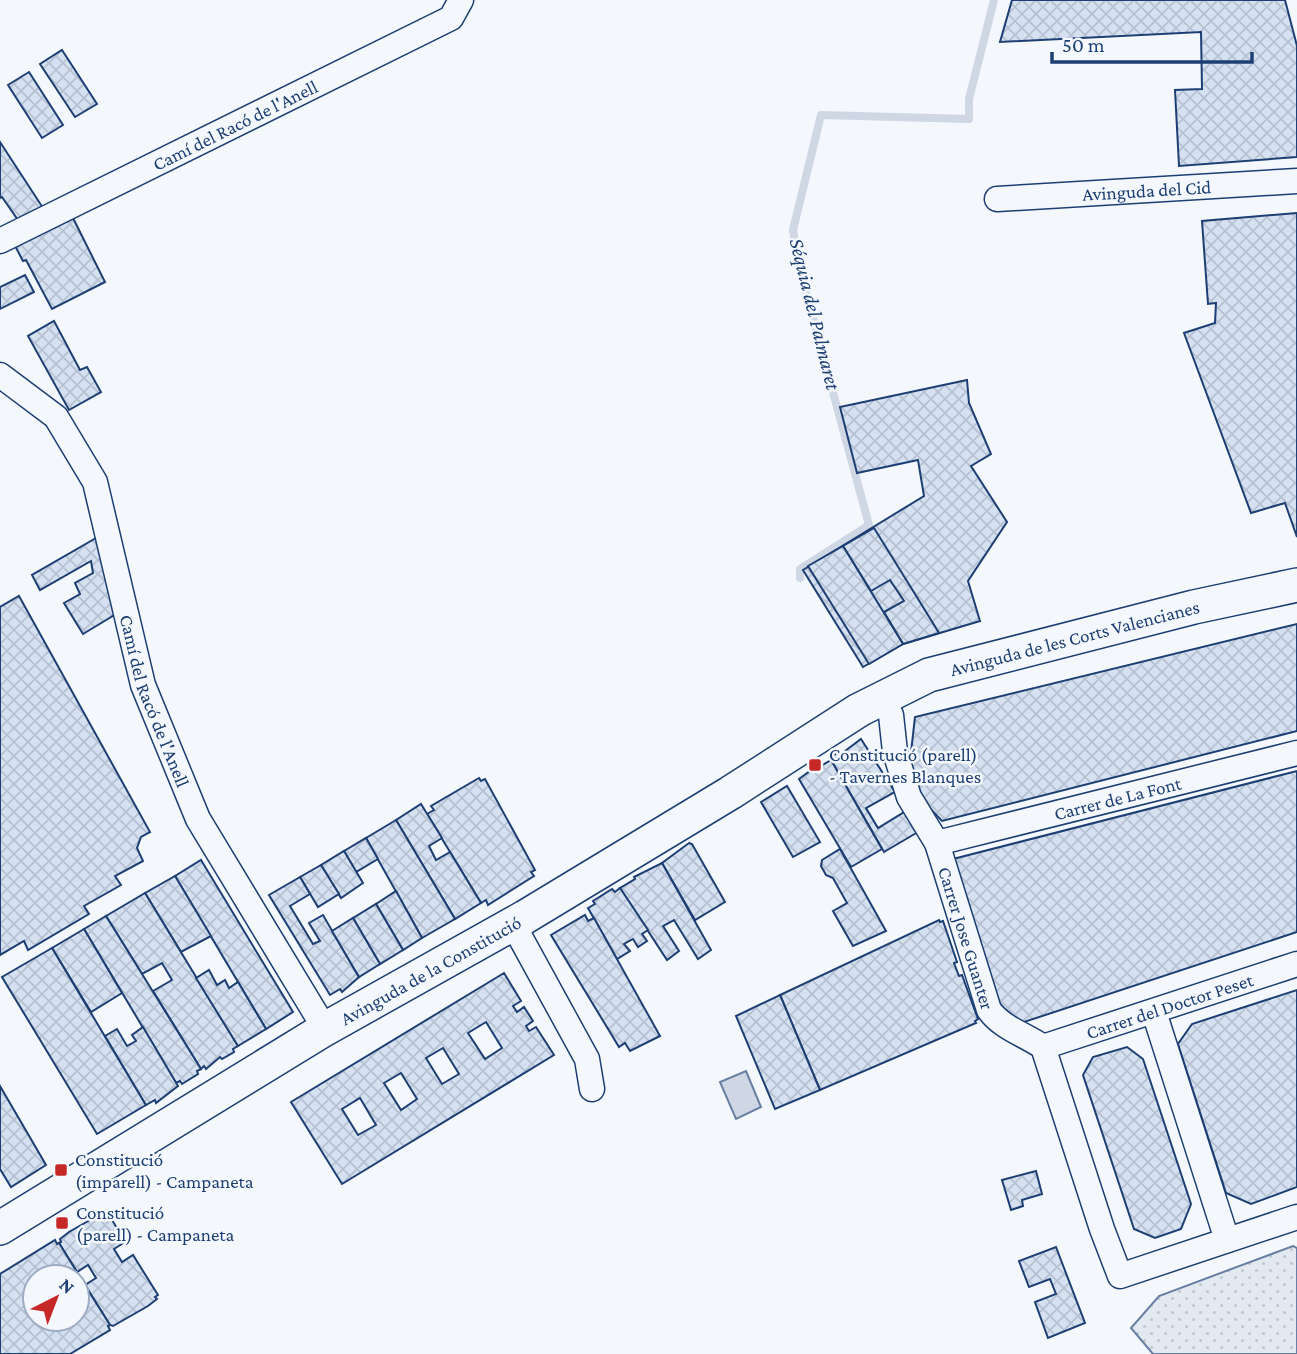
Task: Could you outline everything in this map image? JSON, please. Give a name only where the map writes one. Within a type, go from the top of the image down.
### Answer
[{"type":"main road","name":"Avinguda de les Corts Valencianes","points":[[871,704],[929,675],[1194,607],[1297,585]]},
{"type":"main road","name":"Avinguda de la Constitució","points":[[0,1228],[325,1029],[513,923],[730,793],[871,704]]},
{"type":"street","name":"Camí del Racó de l'Anell","points":[[0,241],[451,18],[461,0]]},
{"type":"street","name":"Avinguda del Cid","points":[[997,199],[1297,181]]},
{"type":"street","name":"Camí del Racó de l'Anell","points":[[0,375],[56,417],[95,482],[143,685],[198,819],[325,1029]]},
{"type":"street","name":"Carrer Jose Guanter","points":[[871,704],[891,715],[895,752],[909,797],[937,843],[989,1010],[998,1023],[1027,1036],[1043,1047]]},
{"type":"street","name":"Carrer de La Font","points":[[937,843],[1297,752]]},
{"type":"street","points":[[513,923],[587,1059],[592,1089]]},
{"type":"street","name":"Carrer del Doctor Peset","points":[[1043,1047],[1297,964]]},
{"type":"street","points":[[1154,1012],[1227,1240]]},
{"type":"street","points":[[1043,1047],[1120,1276],[1297,1217]]},
{"type":"shaded area","points":[[746,1071],[761,1107],[736,1119],[720,1082]]},
{"type":"shaded area","points":[[1293,1246],[1297,1248],[1297,1354],[1153,1354],[1131,1328],[1159,1296]]},
{"type":"building","points":[[1012,0],[1285,0],[1297,46],[1297,157],[1179,166],[1175,90],[1202,89],[1201,32],[1000,42]]},
{"type":"building","points":[[62,50],[97,104],[75,117],[40,64]]},
{"type":"building","points":[[29,72],[63,125],[42,138],[8,85]]},
{"type":"building","points":[[0,142],[45,211],[20,223],[2,197],[0,198]]},
{"type":"building","points":[[70,212],[105,282],[52,309],[26,260],[23,261],[13,242]]},
{"type":"building","points":[[1297,213],[1297,537],[1285,503],[1251,513],[1184,333],[1215,323],[1216,303],[1208,304],[1202,221]]},
{"type":"building","points":[[25,275],[34,292],[0,309],[0,287]]},
{"type":"building","points":[[54,321],[80,370],[87,367],[101,392],[69,410],[28,336]]},
{"type":"building","points":[[967,380],[969,403],[991,454],[971,466],[1007,522],[968,581],[980,621],[903,644],[863,667],[803,570],[924,496],[918,460],[857,473],[840,407]]},
{"type":"building","points":[[874,528],[939,633],[903,644],[884,612],[904,601],[890,580],[871,591],[843,546]]},
{"type":"building","points":[[103,534],[116,614],[83,634],[64,603],[80,594],[75,583],[93,573],[91,561],[40,590],[32,575]]},
{"type":"building","points":[[843,546],[903,644],[869,664],[808,566]]},
{"type":"building","points":[[19,596],[150,832],[141,837],[137,848],[143,861],[115,876],[121,885],[84,906],[89,914],[28,950],[24,941],[0,955],[0,607]]},
{"type":"building","points":[[1297,624],[1297,731],[942,821],[920,798],[909,770],[915,717]]},
{"type":"building","points":[[861,739],[895,792],[866,808],[878,828],[906,811],[918,832],[884,852],[831,760],[831,757],[839,752],[841,754]]},
{"type":"building","points":[[831,760],[882,849],[851,867],[799,779],[818,765],[819,767]]},
{"type":"building","points":[[1297,771],[1297,932],[1018,1024],[1003,1016],[953,859]]},
{"type":"building","points":[[479,778],[481,781],[485,779],[535,870],[531,872],[534,876],[488,905],[486,900],[481,903],[427,814],[434,810],[431,806]]},
{"type":"building","points":[[787,786],[820,842],[793,857],[761,802]]},
{"type":"building","points":[[421,804],[442,838],[429,846],[436,860],[450,852],[481,903],[455,919],[396,820]]},
{"type":"building","points":[[396,820],[455,919],[422,938],[366,838]]},
{"type":"building","points":[[366,838],[378,859],[356,872],[344,851]]},
{"type":"building","points":[[689,843],[725,902],[695,920],[662,863]]},
{"type":"building","points":[[840,849],[886,931],[853,946],[833,911],[847,903],[833,878],[826,875],[821,866],[822,860]]},
{"type":"building","points":[[344,851],[363,883],[341,898],[321,865]]},
{"type":"building","points":[[201,860],[293,1012],[266,1029],[175,876]]},
{"type":"building","points":[[662,863],[711,950],[698,959],[674,920],[663,926],[679,951],[667,960],[620,888],[635,879],[634,877]]},
{"type":"building","points":[[321,865],[339,894],[318,907],[300,877]]},
{"type":"building","points":[[175,876],[211,936],[181,952],[145,893]]},
{"type":"building","points":[[300,877],[310,894],[290,906],[313,944],[320,941],[309,923],[323,915],[359,977],[342,992],[340,989],[330,995],[269,895]]},
{"type":"building","points":[[620,888],[648,930],[642,934],[647,941],[638,947],[633,939],[624,944],[630,951],[617,959],[588,908],[595,904],[593,901],[612,889],[615,892]]},
{"type":"building","points":[[396,891],[422,938],[403,950],[376,904]]},
{"type":"building","points":[[145,893],[238,1046],[233,1049],[234,1052],[222,1059],[220,1057],[206,1069],[204,1066],[201,1069],[153,991],[172,980],[162,963],[142,974],[106,916]]},
{"type":"building","points":[[376,904],[403,950],[380,964],[353,918]]},
{"type":"building","points":[[585,915],[588,921],[594,918],[660,1036],[630,1051],[625,1043],[619,1047],[551,935]]},
{"type":"building","points":[[106,916],[201,1069],[182,1084],[180,1081],[176,1083],[84,929]]},
{"type":"building","points":[[353,918],[380,964],[359,977],[332,931]]},
{"type":"building","points":[[939,920],[943,921],[957,962],[954,963],[959,976],[962,975],[978,1019],[976,1023],[820,1090],[780,995]]},
{"type":"building","points":[[84,929],[122,993],[91,1012],[52,948]]},
{"type":"building","points":[[52,948],[146,1105],[97,1134],[2,977]]},
{"type":"building","points":[[209,970],[217,985],[225,980],[229,988],[238,982],[266,1029],[238,1046],[196,978]]},
{"type":"building","points":[[504,973],[521,1001],[513,1006],[517,1012],[524,1007],[533,1021],[526,1026],[529,1031],[536,1027],[554,1055],[342,1184],[291,1102]],"holes":[[[486,1022],[502,1048],[485,1059],[468,1033]],[[443,1048],[459,1074],[442,1084],[426,1058]],[[401,1073],[417,1099],[401,1110],[384,1083]],[[360,1098],[376,1125],[358,1135],[342,1109]]]},
{"type":"building","points":[[1297,990],[1297,1187],[1251,1204],[1226,1193],[1178,1044],[1192,1024]]},
{"type":"building","points":[[780,995],[820,1090],[775,1109],[736,1016]]},
{"type":"building","points":[[143,1027],[178,1086],[156,1103],[155,1100],[146,1105],[105,1036],[117,1029],[127,1046],[136,1041],[132,1035]]},
{"type":"building","points":[[1127,1047],[1143,1059],[1191,1204],[1181,1229],[1155,1238],[1134,1229],[1083,1075],[1093,1057]]},
{"type":"building","points":[[0,1086],[46,1165],[11,1187],[0,1169]]},
{"type":"building","points":[[1036,1171],[1042,1194],[1022,1200],[1023,1206],[1011,1210],[1002,1180]]},
{"type":"building","points":[[104,1212],[106,1215],[108,1213],[125,1242],[114,1249],[122,1262],[133,1255],[158,1295],[155,1297],[157,1299],[113,1326],[110,1325],[91,1295],[91,1281],[96,1278],[91,1270],[91,1263],[71,1263],[59,1243],[69,1232]]},
{"type":"building","points":[[55,1240],[71,1263],[21,1263],[21,1333],[91,1333],[91,1294],[110,1325],[110,1330],[70,1354],[0,1354],[0,1274]]},
{"type":"building","points":[[1056,1247],[1085,1323],[1048,1338],[1035,1302],[1056,1294],[1050,1279],[1029,1287],[1019,1261]]},
{"type":"waterway","name":"Séquia del Palmaret","points":[[800,578],[800,569],[869,525],[799,267],[793,230],[821,115],[969,119],[969,99],[994,0]]},
{"type":"place","name":"Constitució (parell) - Tavernes Blanques","points":[[815,765]]},
{"type":"place","name":"Constitució (imparell) - Campaneta","points":[[61,1170]]},
{"type":"place","name":"Constitució (parell) - Campaneta","points":[[62,1223]]}]
